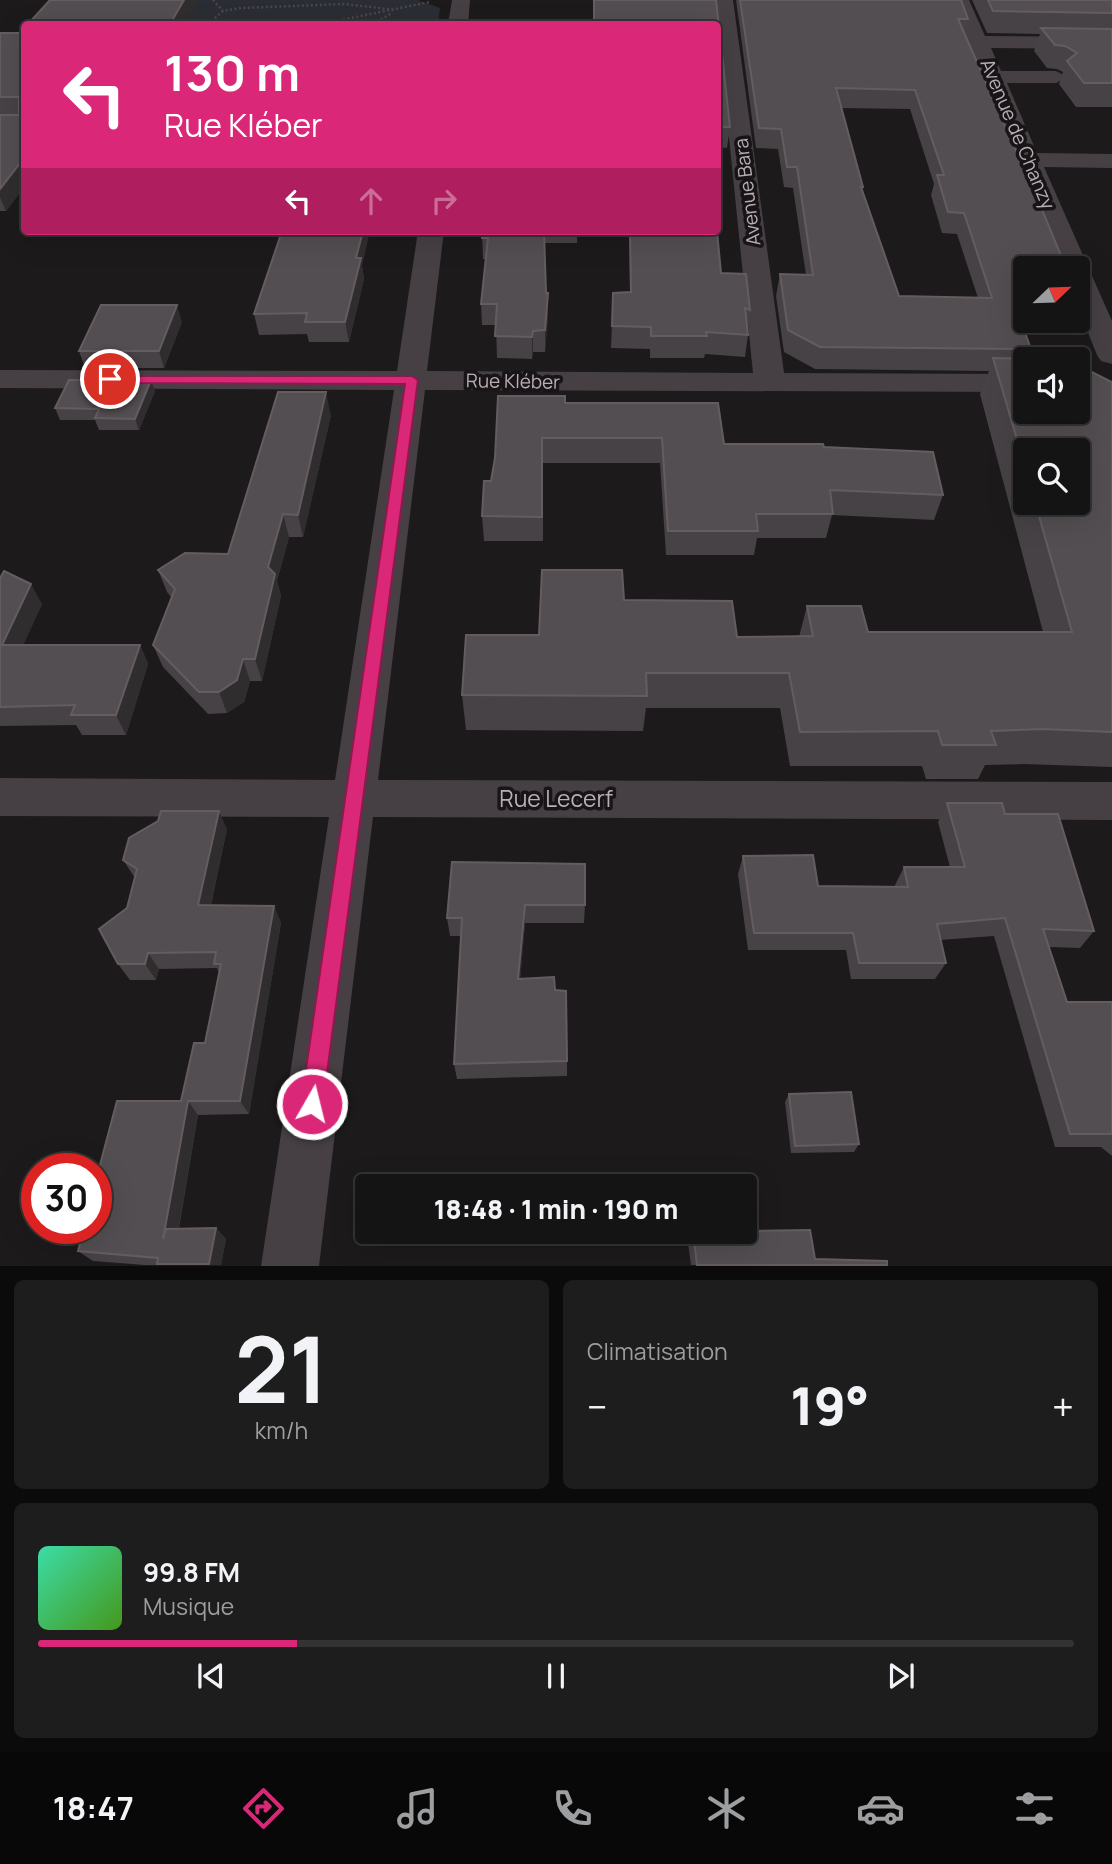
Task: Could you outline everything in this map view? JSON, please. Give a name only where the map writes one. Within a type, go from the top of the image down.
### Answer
[{"type":"street","points":[[452,0],[463,0],[459,21]]},
{"type":"street","name":"Avenue Bara","points":[[724,0],[770,384]]},
{"type":"street","name":"Avenue de Chanzy","points":[[960,0],[1071,256]]},
{"type":"street","points":[[979,43],[1112,43]]},
{"type":"street","points":[[993,73],[1065,73]]},
{"type":"street","points":[[1029,160],[1112,161]]},
{"type":"street","points":[[290,1265],[430,235]]},
{"type":"street","points":[[1090,275],[1111,278]]},
{"type":"street","name":"Avenue de Chanzy","points":[[1090,313],[1108,374]]},
{"type":"street","name":"Rue Kléber","points":[[0,379],[1013,383]]},
{"type":"street","name":"Rue Lecerf","points":[[0,797],[1112,801]]},
{"type":"path","points":[[213,0],[223,11]]},
{"type":"path","points":[[337,21],[435,0]]},
{"type":"path","points":[[211,21],[223,11],[345,4],[396,10]]},
{"type":"path","points":[[378,21],[396,10]]},
{"type":"shaded area","points":[[193,0],[418,0],[440,8],[438,21],[179,21]]},
{"type":"building","points":[[50,0],[184,0],[172,21],[31,21]]},
{"type":"building","points":[[594,0],[716,0],[718,21],[594,21]]},
{"type":"building","points":[[740,0],[961,0],[968,19],[958,19],[1061,256],[1013,256],[1013,333],[1025,333],[1030,347],[820,347],[788,330],[780,274],[813,275],[797,167],[787,167],[781,129],[759,128]],"holes":[[[836,88],[915,90],[944,175],[937,175],[948,212],[964,213],[992,298],[899,296],[861,187]]]},
{"type":"building","points":[[988,0],[1112,0],[1112,13],[993,11]]},
{"type":"building","points":[[1041,28],[1112,29],[1112,83],[1084,83],[1067,61],[1077,53],[1065,46],[1055,45]]},
{"type":"building","points":[[0,33],[20,33],[21,162],[0,189],[0,115],[19,115],[19,97],[0,97]]},
{"type":"building","points":[[721,45],[730,127],[721,127]]},
{"type":"building","points":[[281,235],[362,235],[356,258],[361,258],[345,322],[305,322],[307,313],[254,314]]},
{"type":"building","points":[[482,235],[544,235],[548,293],[545,330],[533,331],[532,337],[495,336],[497,304],[481,304],[488,238],[482,238]]},
{"type":"building","points":[[630,235],[717,235],[721,273],[746,274],[750,310],[745,308],[748,335],[706,332],[707,336],[651,336],[651,327],[612,326],[613,293],[631,292]]},
{"type":"building","points":[[101,305],[177,305],[159,351],[79,351]]},
{"type":"building","points":[[993,358],[1013,358],[1013,424],[1090,424],[1090,371],[1112,382],[1112,732],[1043,729],[991,731],[996,745],[942,745],[938,731],[800,732],[789,673],[646,673],[647,696],[462,695],[466,635],[539,635],[542,570],[622,570],[624,600],[732,601],[737,637],[813,636],[807,606],[861,606],[868,632],[1072,632],[1039,515],[1090,515],[1090,438],[1017,438]]},
{"type":"building","points":[[69,380],[151,380],[135,419],[95,418],[99,409],[55,408]]},
{"type":"building","points":[[278,392],[326,392],[298,515],[283,514],[268,567],[275,574],[255,659],[243,659],[237,680],[219,692],[199,692],[153,645],[175,589],[158,570],[185,553],[228,554]]},
{"type":"building","points":[[498,396],[565,396],[565,403],[718,403],[724,444],[823,444],[824,447],[933,452],[943,495],[830,490],[833,514],[756,514],[758,531],[668,531],[662,438],[542,438],[542,517],[482,516],[484,481],[491,481],[495,458]]},
{"type":"building","points":[[4,571],[31,584],[2,645],[140,645],[116,715],[71,715],[75,705],[0,707],[0,578]]},
{"type":"building","points":[[947,803],[1002,803],[1005,814],[1058,814],[1094,931],[1043,929],[1067,1002],[1112,1002],[1112,1134],[1070,1134],[1005,918],[937,924],[946,963],[859,963],[853,933],[754,933],[743,856],[813,855],[818,886],[908,887],[904,867],[965,867]]},
{"type":"building","points":[[161,811],[219,811],[198,905],[274,906],[240,1101],[188,1101],[163,1239],[166,1229],[216,1228],[209,1264],[157,1264],[158,1258],[78,1251],[80,1244],[112,1244],[112,1153],[103,1153],[117,1101],[181,1101],[194,1043],[205,1043],[221,964],[214,964],[216,952],[148,953],[145,964],[118,964],[99,929],[127,908],[137,869],[123,860],[129,838],[158,821]]},
{"type":"building","points":[[452,862],[585,864],[585,905],[525,905],[518,979],[554,977],[555,990],[566,991],[567,1061],[454,1064],[462,918],[447,918]]},
{"type":"building","points":[[851,1092],[859,1144],[795,1146],[789,1094]]},
{"type":"building","points":[[810,1230],[815,1259],[887,1261],[887,1265],[697,1265],[694,1244],[757,1244],[757,1231]]},
{"type":"route","points":[[110,379],[412,380],[312,1104]]}]
